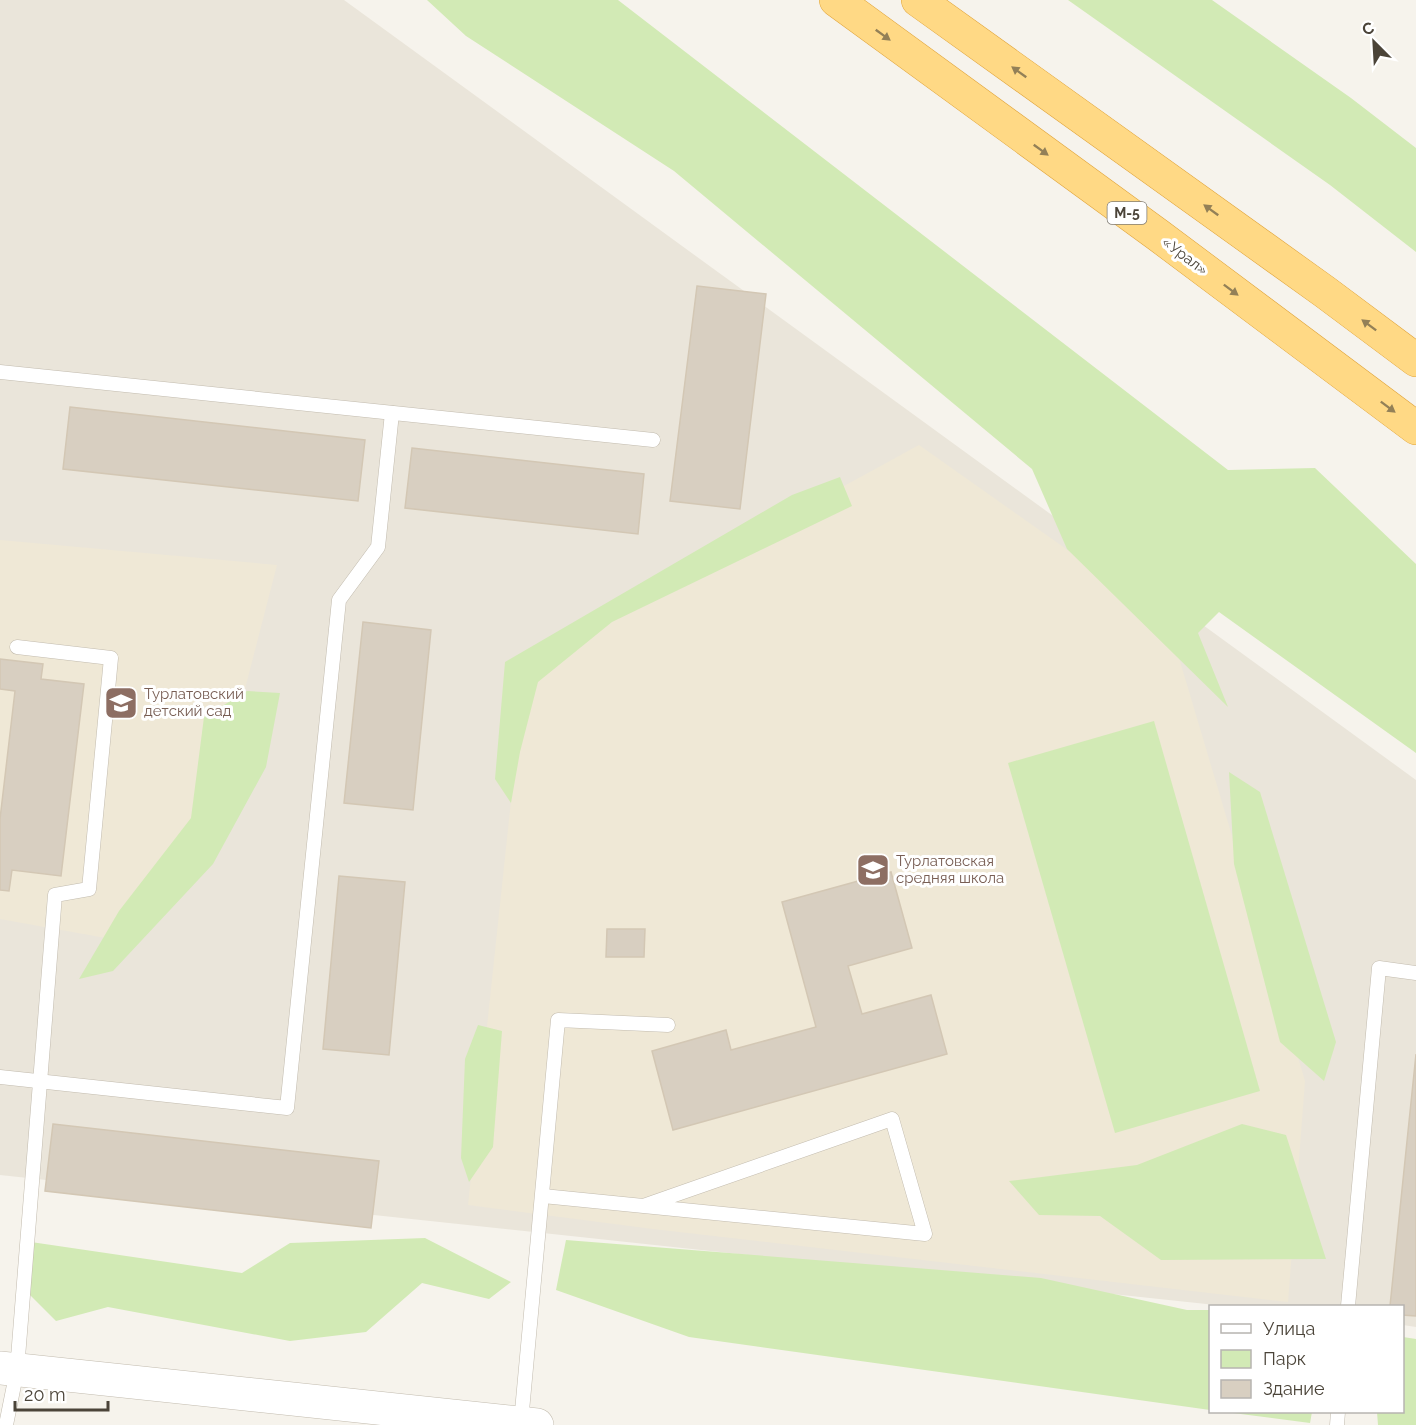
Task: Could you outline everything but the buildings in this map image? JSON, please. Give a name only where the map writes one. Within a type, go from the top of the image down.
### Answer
[{"type":"highway","name":"«Урал»","points":[[836,0],[1158,235],[1416,428]]},
{"type":"highway","points":[[918,0],[1416,360]]},
{"type":"street","points":[[8,1369],[529,1424]]},
{"type":"lane","points":[[0,372],[653,440]]},
{"type":"lane","points":[[0,1077],[287,1108],[339,600],[378,547],[392,413]]},
{"type":"lane","points":[[6,1425],[8,1369],[41,1082],[55,895],[89,889],[111,658],[16,647]]},
{"type":"lane","points":[[1348,1305],[1379,968],[1416,973]]},
{"type":"lane","points":[[529,1424],[543,1196],[558,1020],[668,1024]]},
{"type":"lane","points":[[543,1196],[643,1206],[925,1234],[892,1119],[643,1206]]},
{"type":"shaded area","points":[[0,0],[344,0],[1416,780],[1416,1327],[1404,1325],[1404,1305],[1216,1305],[0,1175]]},
{"type":"shaded area","name":"Турлатовская средняя школа","points":[[919,445],[1168,621],[1305,1081],[1288,1302],[653,1229],[468,1205],[526,660]]},
{"type":"shaded area","name":"Турлатовский детский сад","points":[[0,540],[277,565],[206,840],[128,942],[0,919]]},
{"type":"green space","points":[[427,0],[618,0],[1228,470],[1315,468],[1416,564],[1416,753],[1219,612],[1198,633],[1228,707],[1067,549],[1032,469],[674,171],[466,36]]},
{"type":"green space","points":[[1068,0],[1212,0],[1351,98],[1416,148],[1416,252],[1330,185]]},
{"type":"green space","points":[[840,477],[852,506],[612,622],[538,682],[520,752],[511,803],[495,779],[505,662],[792,495]]},
{"type":"green space","points":[[247,691],[280,693],[266,767],[213,864],[113,971],[79,979],[119,911],[191,818],[204,717]]},
{"type":"green space","points":[[1154,721],[1260,1091],[1115,1133],[1008,763]]},
{"type":"green space","points":[[1229,772],[1260,792],[1336,1042],[1324,1081],[1280,1042],[1234,864]]},
{"type":"green space","points":[[478,1025],[502,1031],[493,1147],[469,1182],[461,1158],[465,1059]]},
{"type":"green space","points":[[1242,1124],[1286,1135],[1326,1259],[1161,1260],[1100,1216],[1039,1215],[1009,1181],[1137,1165]]},
{"type":"green space","points":[[425,1238],[511,1282],[489,1299],[422,1283],[366,1332],[290,1341],[108,1307],[56,1321],[21,1286],[31,1242],[242,1273],[290,1243]]},
{"type":"green space","points":[[566,1240],[1041,1278],[1187,1310],[1209,1310],[1209,1410],[689,1337],[556,1290]]},
{"type":"green space","points":[[1404,1337],[1416,1339],[1416,1425],[1378,1425],[1377,1413],[1404,1413]]},
{"type":"green space","points":[[1233,1413],[1312,1413],[1310,1423]]},
{"type":"place","name":"Турлатовский детский сад","points":[[121,703]]},
{"type":"place","name":"Турлатовская средняя школа","points":[[873,870]]}]
